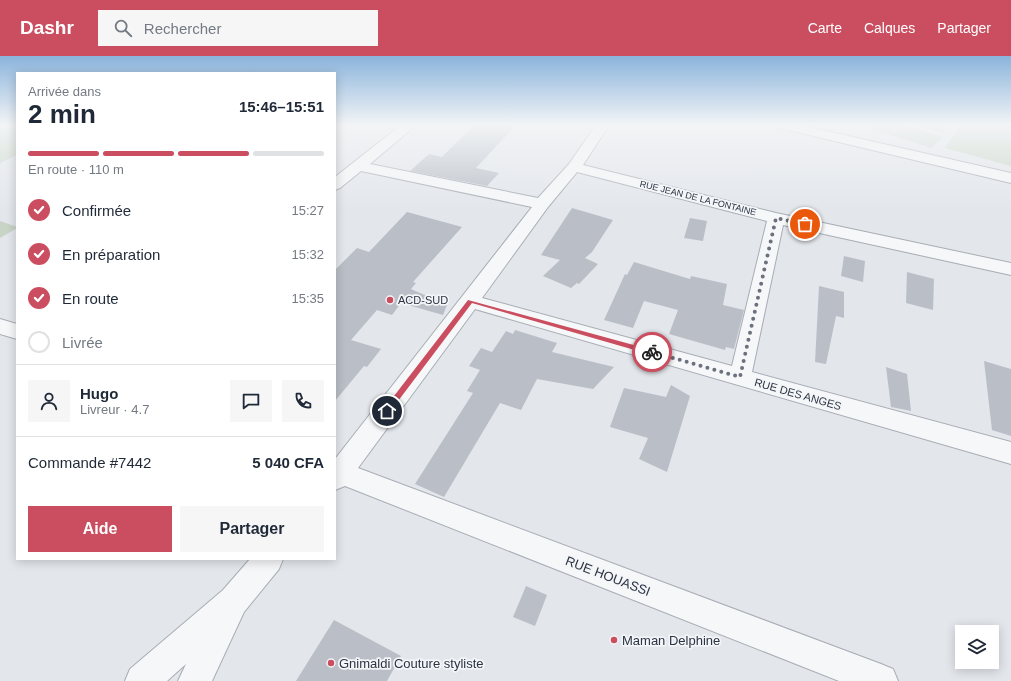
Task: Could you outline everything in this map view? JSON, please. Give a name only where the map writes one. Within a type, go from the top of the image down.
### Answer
[{"type":"street","points":[[336,184],[373,154]]},
{"type":"street","points":[[337,474],[470,301],[542,204],[574,167],[583,154]]},
{"type":"street","points":[[909,154],[1011,178]]},
{"type":"street","points":[[358,166],[542,204]]},
{"type":"street","name":"RUE JEAN DE LA FONTAINE","points":[[574,167],[776,218],[1011,269]]},
{"type":"street","points":[[740,377],[776,218]]},
{"type":"street","name":"RUE DES ANGES","points":[[470,301],[1011,453]]},
{"type":"street","points":[[0,326],[16,332]]},
{"type":"street","name":"RUE HOUASSI","points":[[337,474],[882,681]]},
{"type":"street","points":[[142,681],[234,601],[268,560]]},
{"type":"street","points":[[195,681],[234,601]]},
{"type":"green space","points":[[0,154],[16,154],[16,155],[0,163]]},
{"type":"green space","points":[[968,154],[1011,154],[1011,166]]},
{"type":"green space","points":[[0,221],[16,227],[16,229],[0,238]]},
{"type":"building","points":[[429,154],[442,157],[445,154],[489,154],[476,168],[499,173],[487,186],[410,171]]},
{"type":"building","points":[[572,208],[613,220],[592,252],[585,258],[598,264],[579,284],[577,283],[571,288],[543,276],[560,260],[541,255]]},
{"type":"building","points":[[407,212],[462,227],[413,282],[416,283],[411,289],[447,305],[443,315],[401,303],[392,315],[377,310],[351,340],[381,349],[367,367],[364,366],[336,400],[336,269],[357,248],[369,252]]},
{"type":"building","points":[[690,218],[707,221],[703,241],[684,238]]},
{"type":"building","points":[[844,256],[865,261],[863,282],[841,276]]},
{"type":"building","points":[[634,262],[690,279],[691,276],[727,284],[723,305],[744,310],[734,349],[726,347],[725,350],[669,334],[678,310],[644,301],[633,328],[604,320],[625,274],[627,275]]},
{"type":"building","points":[[907,272],[934,279],[933,310],[906,303]]},
{"type":"building","points":[[819,286],[844,292],[844,318],[836,316],[826,364],[815,362]]},
{"type":"building","points":[[515,330],[557,343],[552,352],[614,367],[593,389],[537,379],[521,410],[500,403],[444,497],[415,484],[473,393],[467,391],[480,370],[469,366],[481,348],[492,352],[506,331],[513,334]]},
{"type":"building","points":[[984,361],[1011,369],[1011,436],[992,430]]},
{"type":"building","points":[[886,367],[907,374],[911,411],[891,407]]},
{"type":"building","points":[[671,385],[690,396],[667,472],[639,459],[648,438],[610,427],[624,388],[666,397]]},
{"type":"building","points":[[526,586],[547,595],[535,626],[513,617]]},
{"type":"building","points":[[334,620],[401,656],[387,681],[296,681]]},
{"type":"way so far","points":[[652,352],[740,377],[776,218],[805,224]]},
{"type":"place","name":"ACD-SUD","points":[[390,300]]},
{"type":"place","name":"Maman Delphine","points":[[614,640]]},
{"type":"place","name":"Gnimaldi Couture styliste","points":[[331,663]]},
{"type":"route","points":[[387,411],[470,301],[652,352]]}]
